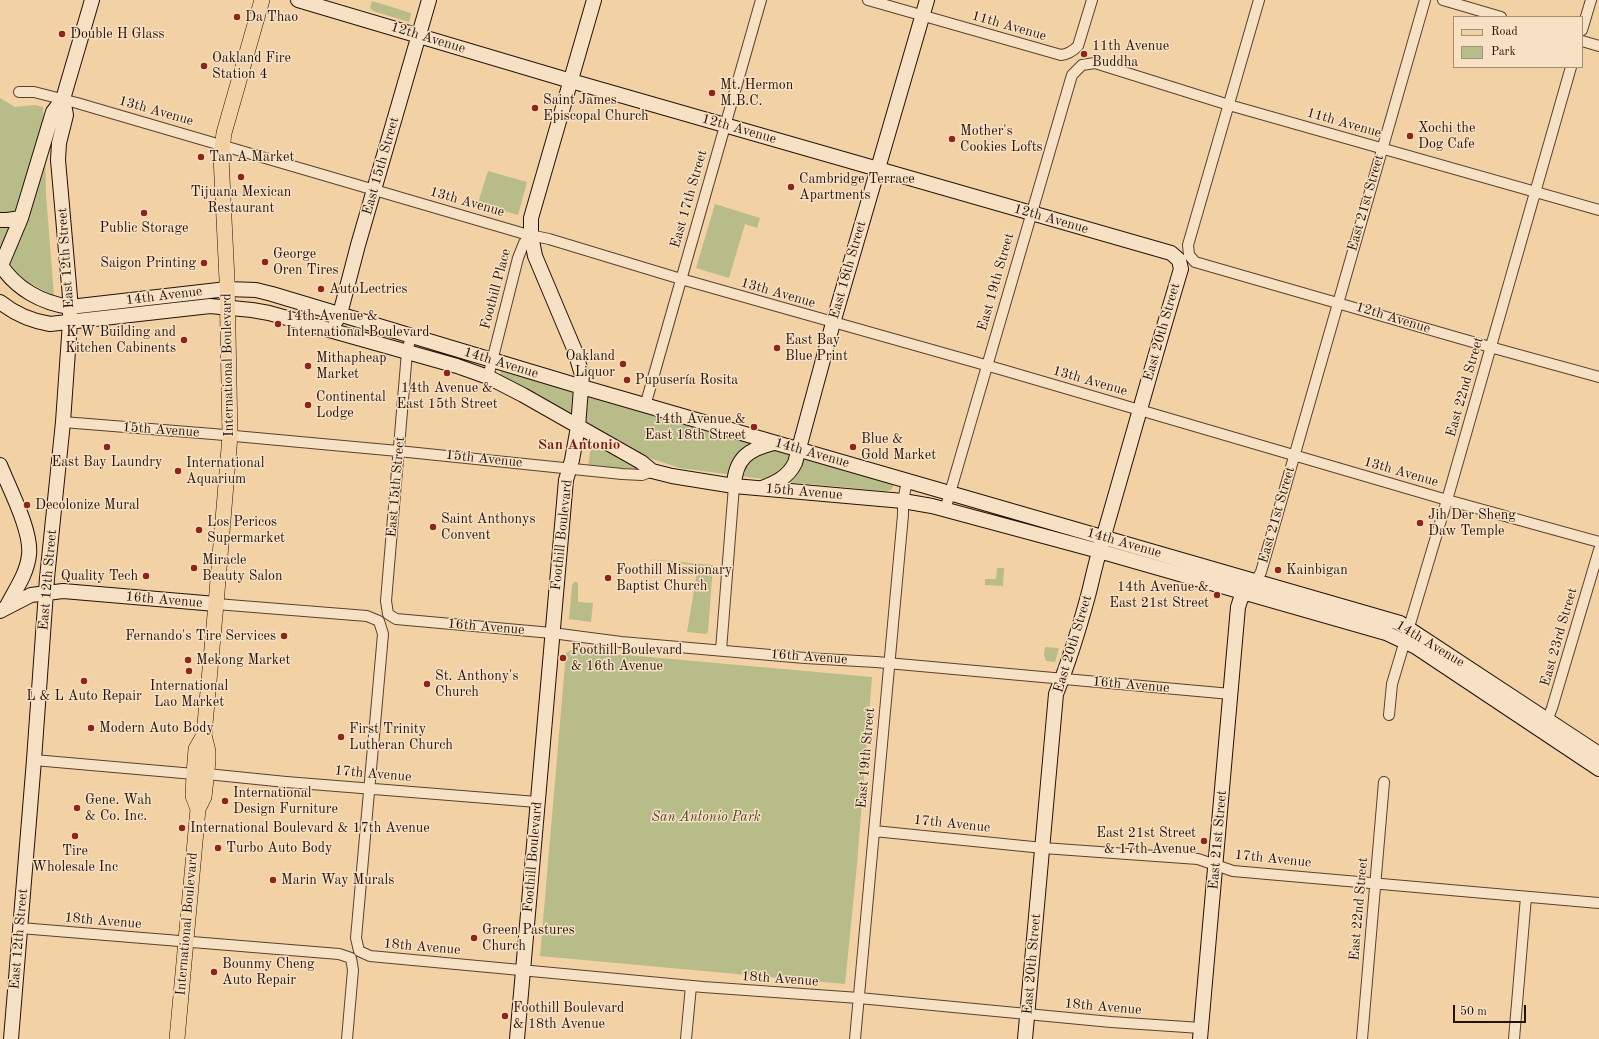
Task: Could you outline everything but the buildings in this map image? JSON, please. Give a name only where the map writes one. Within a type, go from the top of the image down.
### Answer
[{"type":"main road","name":"East 12th Street","points":[[0,266],[21,218],[53,112],[63,99],[92,0]]},
{"type":"main road","name":"International Boulevard","points":[[177,1039],[198,809],[204,797],[200,774],[208,751],[204,735],[230,436],[227,289],[221,157],[224,133],[262,0]]},
{"type":"main road","name":"12th Avenue","points":[[298,0],[571,81],[1184,257]]},
{"type":"main road","name":"East 15th Street","points":[[331,330],[340,314],[429,0]]},
{"type":"main road","name":"Foothill Boulevard","points":[[516,1039],[566,480],[572,460],[578,427],[582,387],[582,375],[579,363],[539,266],[531,236],[531,218],[594,0]]},
{"type":"main road","name":"East 18th Street","points":[[759,488],[778,481],[792,470],[795,463],[833,323],[927,0]]},
{"type":"main road","name":"East 12th Street","points":[[11,1039],[46,592],[63,422],[70,322],[58,160],[59,143],[66,115],[63,99]]},
{"type":"main road","points":[[0,220],[21,218]]},
{"type":"main road","name":"East 20th Street","points":[[1026,1039],[1056,694],[1088,597],[1099,551],[1184,257]]},
{"type":"main road","name":"14th Avenue","points":[[0,266],[11,279],[35,296],[54,304],[70,306],[227,289],[241,289],[261,292],[340,314],[645,406],[1395,621],[1410,628],[1545,725],[1599,769]]},
{"type":"main road","name":"14th Avenue","points":[[0,302],[18,314],[36,322],[50,324],[210,306],[269,313],[457,366],[488,377],[523,395],[641,462],[652,471]]},
{"type":"main road","points":[[734,486],[736,468],[746,454],[757,447],[775,443]]},
{"type":"main road","points":[[0,464],[29,540],[29,555],[22,579],[9,603]]},
{"type":"main road","name":"15th Avenue","points":[[652,471],[672,476],[734,486],[903,501]]},
{"type":"main road","name":"14th Avenue","points":[[903,501],[946,510],[1099,551],[1386,633],[1406,642],[1545,725],[1599,754]]},
{"type":"main road","name":"East 21st Street","points":[[1201,1034],[1238,607],[1241,598],[1256,581]]},
{"type":"main road","name":"16th Avenue","points":[[9,603],[31,595],[63,591],[216,604]]},
{"type":"street","name":"East 17th Street","points":[[645,406],[761,0]]},
{"type":"street","name":"11th Avenue","points":[[868,0],[1061,55],[1073,51],[1078,46],[1092,0]]},
{"type":"street","name":"East 20th Street","points":[[1184,257],[1259,0]]},
{"type":"street","name":"East 21st Street","points":[[1256,581],[1261,572],[1293,455],[1425,0]]},
{"type":"street","points":[[1443,0],[1498,16]]},
{"type":"street","points":[[1583,26],[1590,0]]},
{"type":"street","points":[[1583,41],[1599,46]]},
{"type":"street","name":"11th Avenue","points":[[1082,65],[1095,63],[1228,105],[1599,210]]},
{"type":"street","name":"East 19th Street","points":[[946,510],[1072,75],[1082,65]]},
{"type":"street","name":"East 22nd Street","points":[[1389,715],[1392,684],[1406,642],[1571,68]]},
{"type":"street","name":"13th Avenue","points":[[18,92],[34,92],[63,99],[531,236],[549,239],[833,323],[1141,410],[1447,500],[1599,542]]},
{"type":"street","name":"Foothill Place","points":[[488,377],[491,360],[518,258],[524,243],[531,236]]},
{"type":"street","name":"12th Avenue","points":[[1184,257],[1195,262],[1599,377]]},
{"type":"street","name":"East 15th Street","points":[[388,614],[386,601],[398,451],[407,352],[411,336]]},
{"type":"street","name":"15th Avenue","points":[[63,422],[398,451],[639,475],[652,471]]},
{"type":"street","name":"East 19th Street","points":[[855,1039],[903,515],[903,501],[907,481]]},
{"type":"street","points":[[721,650],[734,486]]},
{"type":"street","name":"East 23rd Street","points":[[1545,725],[1599,550]]},
{"type":"street","name":"16th Avenue","points":[[216,604],[367,616],[379,621],[383,634],[369,788]]},
{"type":"street","name":"16th Avenue","points":[[388,614],[399,620],[552,633],[620,642],[805,658],[889,663],[1231,694]]},
{"type":"street","name":"17th Avenue","points":[[34,760],[537,802]]},
{"type":"street","name":"East 22nd Street","points":[[1362,1039],[1384,782]]},
{"type":"street","name":"18th Avenue","points":[[369,788],[356,938],[359,952],[370,956],[691,986],[859,998],[1111,1022],[1201,1034]]},
{"type":"street","name":"17th Avenue","points":[[874,831],[1043,848],[1198,859],[1233,871],[1599,903]]},
{"type":"street","points":[[1514,1039],[1526,897]]},
{"type":"street","name":"18th Avenue","points":[[20,928],[339,954],[350,958],[353,970],[347,1039]]},
{"type":"street","points":[[686,1039],[691,986]]},
{"type":"green space","points":[[372,1],[411,13],[409,22],[373,11],[370,8]]},
{"type":"green space","points":[[0,98],[15,107],[35,105],[43,107],[46,195],[54,296],[26,281],[14,271],[0,244]]},
{"type":"green space","points":[[488,171],[527,182],[518,215],[478,203]]},
{"type":"green space","points":[[715,204],[760,218],[757,228],[745,224],[729,278],[696,268]]},
{"type":"green space","points":[[501,371],[753,444],[806,457],[893,484],[893,487],[891,490],[886,491],[786,482],[680,468],[631,452],[640,469],[588,467],[593,430],[500,375]]},
{"type":"green space","points":[[648,559],[713,565],[708,632],[706,634],[687,632],[698,566]]},
{"type":"green space","points":[[997,568],[1004,568],[1003,586],[985,585],[985,579],[996,579]]},
{"type":"green space","points":[[574,582],[577,582],[578,584],[578,602],[593,603],[591,622],[569,619],[572,585]]},
{"type":"green space","points":[[1045,647],[1059,648],[1055,662],[1046,661],[1044,655]]},
{"type":"green space","name":"San Antonio Park","points":[[571,650],[872,677],[857,864],[845,984],[540,956],[566,653]]},
{"type":"place","name":"Da Thao","points":[[237,17]]},
{"type":"place","name":"Double H Glass","points":[[62,34]]},
{"type":"place","name":"11th Avenue Buddha","points":[[1084,54]]},
{"type":"place","name":"Oakland Fire Station 4","points":[[204,66]]},
{"type":"place","name":"Mt. Hermon M.B.C.","points":[[712,93]]},
{"type":"place","name":"Saint James Episcopal Church","points":[[535,108]]},
{"type":"place","name":"Xochi the Dog Cafe","points":[[1410,136]]},
{"type":"place","name":"Mother's Cookies Lofts","points":[[952,139]]},
{"type":"place","name":"Tan A Market","points":[[201,157]]},
{"type":"place","name":"Tijuana Mexican Restaurant","points":[[241,177]]},
{"type":"place","name":"Cambridge Terrace Apartments","points":[[791,187]]},
{"type":"place","name":"Public Storage","points":[[144,213]]},
{"type":"place","name":"George Oren Tires","points":[[265,262]]},
{"type":"place","name":"Saigon Printing","points":[[204,263]]},
{"type":"place","name":"AutoLectrics","points":[[321,289]]},
{"type":"place","name":"14th Avenue & International Boulevard","points":[[278,324]]},
{"type":"place","name":"K W Building and Kitchen Cabinents","points":[[184,340]]},
{"type":"place","name":"East Bay Blue Print","points":[[777,348]]},
{"type":"place","name":"Oakland Liquor","points":[[623,364]]},
{"type":"place","name":"Mithapheap Market","points":[[308,366]]},
{"type":"place","name":"14th Avenue & East 15th Street","points":[[447,373]]},
{"type":"place","name":"Pupusería Rosita","points":[[627,380]]},
{"type":"place","name":"Continental Lodge","points":[[308,405]]},
{"type":"place","name":"14th Avenue & East 18th Street","points":[[754,427]]},
{"type":"place","name":"East Bay Laundry","points":[[107,447]]},
{"type":"place","name":"Blue & Gold Market","points":[[853,447]]},
{"type":"place","name":"International Aquarium","points":[[178,471]]},
{"type":"place","name":"Decolonize Mural","points":[[27,505]]},
{"type":"place","name":"Jih Der Sheng Daw Temple","points":[[1420,523]]},
{"type":"place","name":"Saint Anthonys Convent","points":[[433,527]]},
{"type":"place","name":"Los Pericos Supermarket","points":[[199,530]]},
{"type":"place","name":"Miracle Beauty Salon","points":[[194,568]]},
{"type":"place","name":"Kainbigan","points":[[1278,570]]},
{"type":"place","name":"Quality Tech","points":[[146,576]]},
{"type":"place","name":"Foothill Missionary Baptist Church","points":[[608,578]]},
{"type":"place","name":"14th Avenue & East 21st Street","points":[[1217,595]]},
{"type":"place","name":"Fernando's Tire Services","points":[[284,636]]},
{"type":"place","name":"Foothill Boulevard & 16th Avenue","points":[[563,658]]},
{"type":"place","name":"Mekong Market","points":[[188,660]]},
{"type":"place","name":"International Lao Market","points":[[189,671]]},
{"type":"place","name":"L & L Auto Repair","points":[[84,681]]},
{"type":"place","name":"St. Anthony's Church","points":[[427,684]]},
{"type":"place","name":"Modern Auto Body","points":[[91,728]]},
{"type":"place","name":"First Trinity Lutheran Church","points":[[341,737]]},
{"type":"place","name":"International Design Furniture","points":[[225,801]]},
{"type":"place","name":"Gene. Wah & Co. Inc.","points":[[77,808]]},
{"type":"place","name":"International Boulevard & 17th Avenue","points":[[182,828]]},
{"type":"place","name":"Tire Wholesale Inc","points":[[75,836]]},
{"type":"place","name":"East 21st Street & 17th Avenue","points":[[1204,841]]},
{"type":"place","name":"Turbo Auto Body","points":[[218,848]]},
{"type":"place","name":"Marin Way Murals","points":[[273,880]]},
{"type":"place","name":"Green Pastures Church","points":[[474,938]]},
{"type":"place","name":"Bounmy Cheng Auto Repair","points":[[214,972]]},
{"type":"place","name":"Foothill Boulevard & 18th Avenue","points":[[505,1016]]},
{"type":"district","name":"San Antonio","points":[[579,445]]}]
